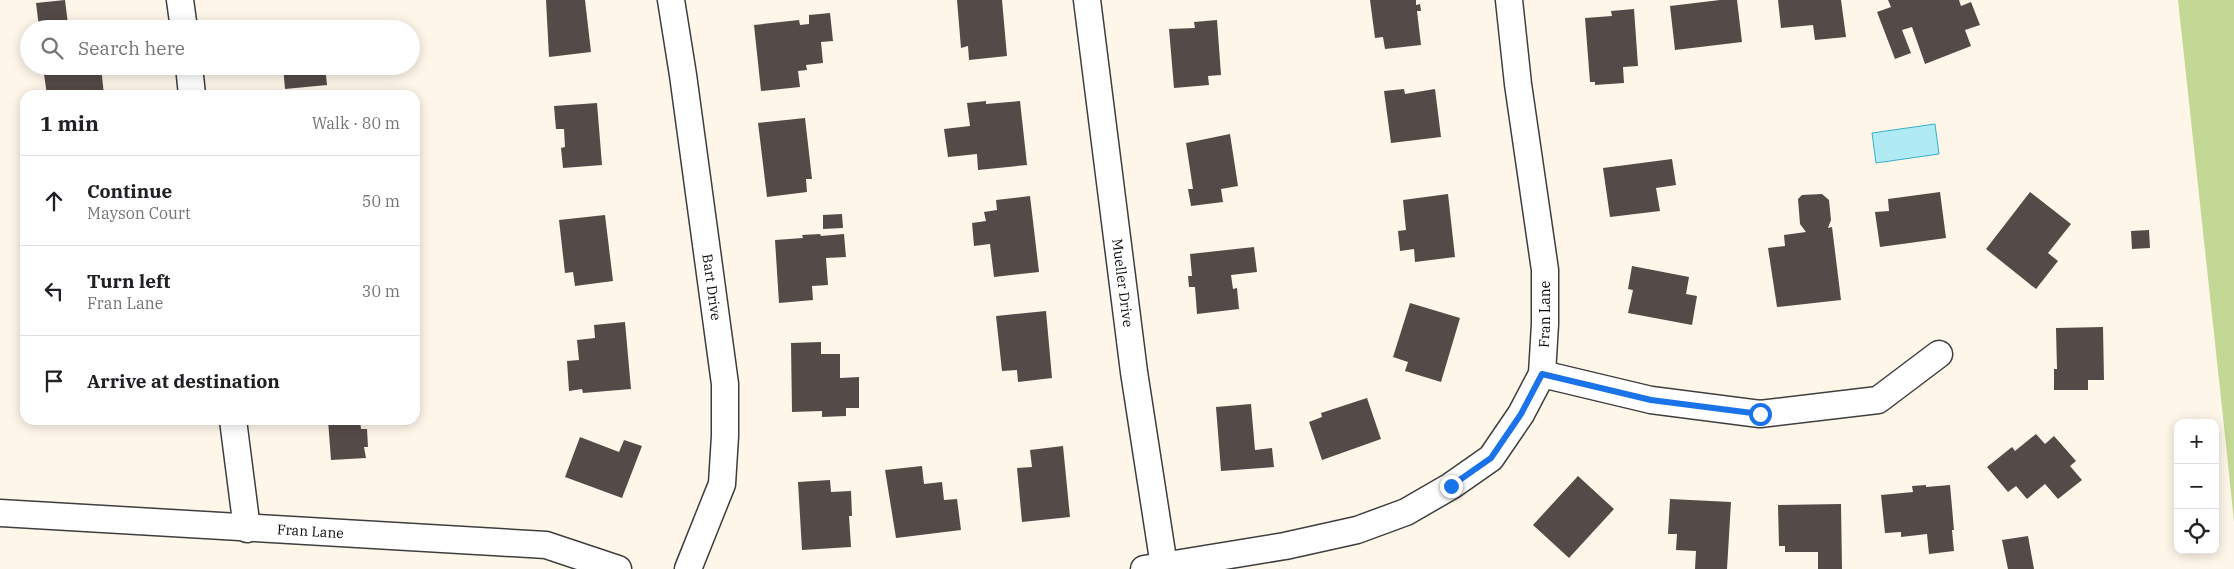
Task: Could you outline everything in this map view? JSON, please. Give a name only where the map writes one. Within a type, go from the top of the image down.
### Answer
[{"type":"street","points":[[180,0],[183,20]]},
{"type":"street","name":"Bart Drive","points":[[671,0],[725,384],[725,436],[722,484],[688,569]]},
{"type":"street","name":"Mueller Drive","points":[[1087,0],[1134,372],[1154,567]]},
{"type":"street","name":"Fran Lane","points":[[1154,567],[1294,544],[1357,530],[1406,512],[1451,486],[1491,458],[1521,414],[1542,374],[1545,324],[1545,270],[1518,84],[1509,0]]},
{"type":"street","points":[[190,75],[191,90]]},
{"type":"street","points":[[1542,374],[1651,400],[1760,414],[1878,400],[1938,354]]},
{"type":"street","points":[[234,425],[246,529]]},
{"type":"street","name":"Fran Lane","points":[[0,513],[546,546],[618,569]]},
{"type":"green space","points":[[2178,0],[2234,0],[2234,522],[2227,454]]},
{"type":"water","points":[[1935,124],[1939,154],[1876,163],[1872,133]]},
{"type":"building","points":[[65,0],[68,20],[38,20],[36,3]]},
{"type":"building","points":[[546,0],[585,0],[591,52],[549,57]]},
{"type":"building","points":[[957,0],[1002,0],[1007,56],[969,60],[968,46],[961,48]]},
{"type":"building","points":[[1370,0],[1416,0],[1416,5],[1420,4],[1421,11],[1417,11],[1421,45],[1385,49],[1383,37],[1375,38]]},
{"type":"building","points":[[1720,0],[1737,0],[1742,42],[1675,50],[1670,6]]},
{"type":"building","points":[[1778,0],[1841,0],[1846,37],[1815,40],[1813,25],[1781,28]]},
{"type":"building","points":[[1888,0],[1959,0],[1961,6],[1971,2],[1980,25],[1965,30],[1971,46],[1925,64],[1912,27],[1902,30],[1911,53],[1895,59],[1877,12],[1891,7]]},
{"type":"building","points":[[1634,9],[1638,66],[1623,67],[1624,83],[1595,85],[1595,82],[1590,82],[1585,18],[1612,16],[1611,11]]},
{"type":"building","points":[[830,13],[833,41],[821,42],[823,63],[806,65],[807,70],[798,71],[800,87],[761,91],[754,25],[799,20],[800,25],[809,24],[809,15]]},
{"type":"building","points":[[1217,20],[1221,75],[1208,76],[1209,85],[1174,88],[1169,29],[1195,28],[1194,22]]},
{"type":"building","points":[[44,75],[102,75],[103,90],[46,90]]},
{"type":"building","points":[[284,75],[326,75],[327,85],[285,89]]},
{"type":"building","points":[[1404,89],[1405,94],[1435,89],[1441,137],[1391,143],[1384,91]]},
{"type":"building","points":[[986,101],[986,104],[1020,101],[1027,165],[978,170],[977,154],[948,157],[944,129],[970,126],[967,103]]},
{"type":"building","points":[[597,103],[602,165],[563,168],[561,148],[565,147],[564,129],[556,129],[554,106]]},
{"type":"building","points":[[805,118],[812,179],[806,179],[807,192],[767,197],[758,123]]},
{"type":"building","points":[[1230,134],[1238,186],[1221,189],[1223,202],[1191,206],[1188,189],[1193,189],[1186,143]]},
{"type":"building","points":[[1672,159],[1676,185],[1656,188],[1660,211],[1610,217],[1603,168]]},
{"type":"building","points":[[1940,192],[1946,238],[1880,247],[1875,212],[1889,211],[1888,199]]},
{"type":"building","points":[[2030,192],[2071,224],[2048,253],[2058,261],[2036,289],[1986,249]]},
{"type":"building","points":[[1448,194],[1455,257],[1415,262],[1414,249],[1400,251],[1398,231],[1406,230],[1403,200]]},
{"type":"building","points":[[1822,194],[1829,200],[1831,220],[1828,228],[1832,227],[1841,300],[1777,307],[1768,248],[1785,246],[1784,235],[1806,232],[1800,224],[1798,199],[1802,195]]},
{"type":"building","points":[[1030,196],[1039,272],[994,277],[990,244],[974,246],[972,223],[986,221],[984,212],[997,210],[996,200]]},
{"type":"building","points":[[842,214],[843,228],[823,229],[823,215]]},
{"type":"building","points":[[605,215],[613,281],[575,286],[573,272],[565,273],[559,220]]},
{"type":"building","points":[[2149,230],[2150,248],[2132,249],[2131,231]]},
{"type":"building","points":[[820,234],[821,236],[844,234],[846,257],[826,258],[828,285],[812,286],[813,300],[779,303],[775,240],[803,238],[802,235]]},
{"type":"building","points":[[1254,247],[1257,272],[1231,275],[1233,289],[1237,288],[1239,309],[1197,314],[1195,287],[1189,287],[1188,276],[1192,276],[1190,254]]},
{"type":"building","points":[[1632,266],[1689,277],[1686,294],[1697,296],[1692,325],[1628,313],[1633,290],[1628,289]]},
{"type":"building","points":[[1410,303],[1460,318],[1441,382],[1405,371],[1408,362],[1393,357]]},
{"type":"building","points":[[1046,311],[1052,378],[1018,382],[1017,370],[1002,371],[996,316]]},
{"type":"building","points":[[625,322],[631,389],[583,393],[582,389],[569,391],[567,361],[579,360],[577,340],[595,338],[594,325]]},
{"type":"building","points":[[2103,327],[2104,380],[2088,380],[2088,390],[2054,390],[2054,369],[2057,369],[2056,328]]},
{"type":"building","points":[[821,342],[821,354],[840,354],[840,378],[859,377],[859,408],[846,408],[846,416],[822,417],[822,411],[792,412],[791,343]]},
{"type":"building","points":[[1367,398],[1381,439],[1322,460],[1309,422],[1322,417],[1321,413]]},
{"type":"building","points":[[1251,404],[1255,450],[1272,448],[1274,467],[1221,471],[1216,407]]},
{"type":"building","points":[[328,425],[361,425],[361,429],[367,429],[368,447],[364,447],[366,458],[331,460]]},
{"type":"building","points":[[2036,434],[2045,444],[2054,436],[2076,461],[2070,466],[2082,480],[2058,499],[2045,484],[2027,499],[2016,486],[2008,492],[1987,467],[2012,447],[2015,451]]},
{"type":"building","points":[[580,437],[619,452],[624,440],[642,446],[622,498],[565,477]]},
{"type":"building","points":[[1063,446],[1070,517],[1022,522],[1017,468],[1032,467],[1030,450]]},
{"type":"building","points":[[922,466],[924,484],[942,482],[944,500],[957,499],[961,530],[896,538],[885,470]]},
{"type":"building","points":[[1578,476],[1614,509],[1569,558],[1533,525]]},
{"type":"building","points":[[830,480],[831,492],[851,491],[852,516],[849,516],[851,547],[802,550],[798,482]]},
{"type":"building","points":[[1926,485],[1926,487],[1950,485],[1954,551],[1929,554],[1927,534],[1901,537],[1901,532],[1885,533],[1881,495],[1913,492],[1912,486]]},
{"type":"building","points":[[1670,499],[1731,502],[1727,569],[1695,569],[1696,551],[1676,550],[1677,534],[1668,534]]},
{"type":"building","points":[[1841,504],[1842,569],[1818,569],[1818,552],[1785,552],[1785,546],[1779,546],[1778,505]]},
{"type":"building","points":[[2028,536],[2034,569],[2008,569],[2002,540]]},
{"type":"route","points":[[1451,486],[1491,458],[1521,414],[1542,374],[1651,400],[1760,414]]}]
